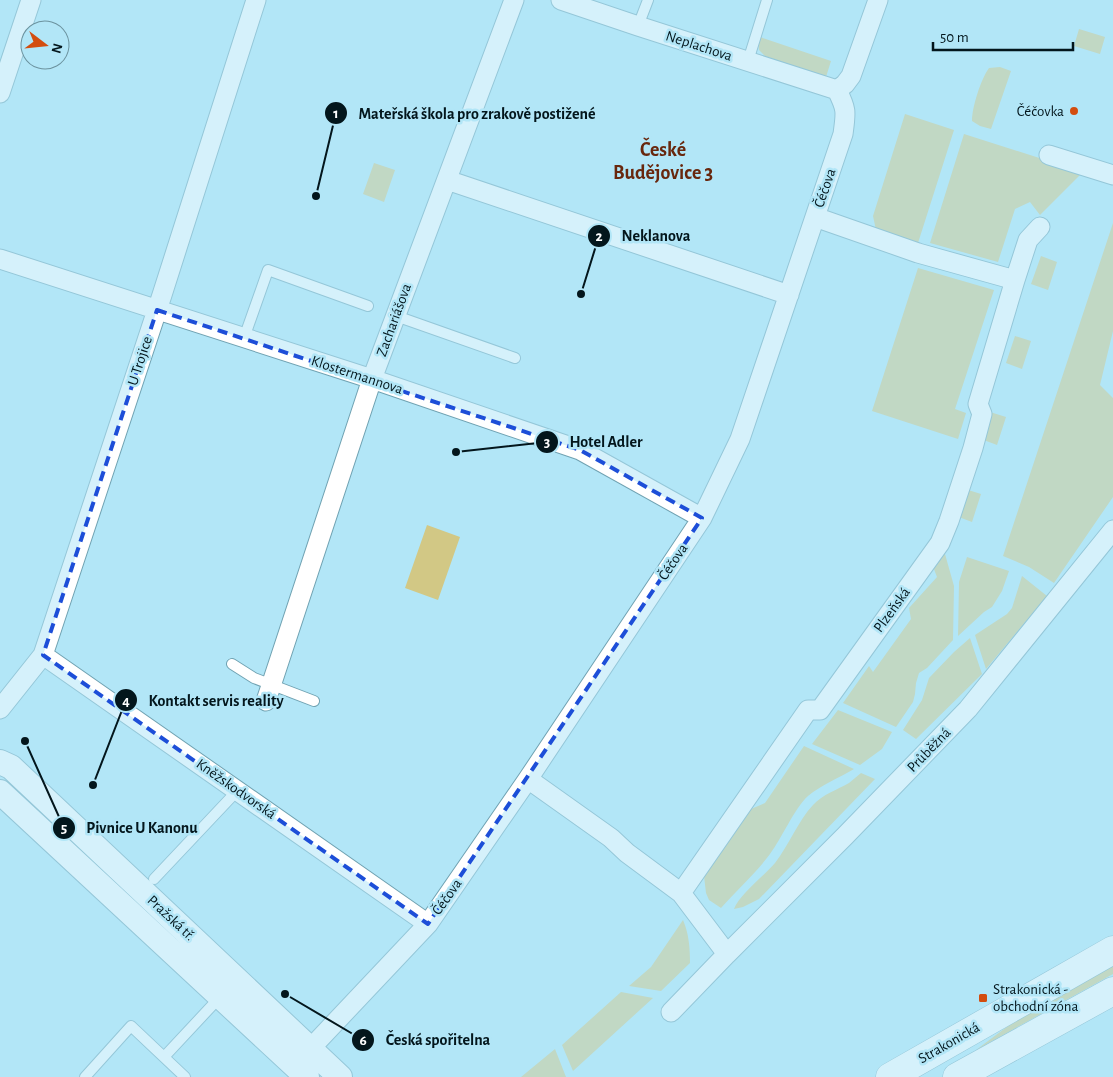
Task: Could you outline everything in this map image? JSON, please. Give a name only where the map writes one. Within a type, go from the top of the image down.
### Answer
[{"type":"main road","name":"Strakonická","points":[[890,1077],[1113,950]]},
{"type":"main road","points":[[956,1077],[986,1068],[1113,991]]},
{"type":"street","points":[[0,93],[31,0]]},
{"type":"street","name":"U Trojice","points":[[0,709],[43,655],[157,310],[256,0]]},
{"type":"street","name":"Zachariášova","points":[[269,693],[372,379],[514,0]]},
{"type":"street","name":"Neplachova","points":[[564,0],[638,26],[837,90]]},
{"type":"street","points":[[837,90],[851,76],[857,63],[878,0]]},
{"type":"street","name":"Čéčova","points":[[310,1049],[428,924],[528,780],[702,518],[740,439],[843,134],[846,113],[837,90]]},
{"type":"street","points":[[1049,154],[1113,175]]},
{"type":"street","points":[[447,180],[789,295]]},
{"type":"street","points":[[815,217],[918,253],[1015,280]]},
{"type":"street","name":"Plzeňská","points":[[681,893],[808,710],[820,710],[940,544],[973,448],[982,414],[978,404],[1015,280],[1028,240],[1040,227]]},
{"type":"street","name":"Klostermannova","points":[[0,259],[372,379],[580,450],[702,518]]},
{"type":"street","name":"Průběžná","points":[[671,1012],[968,709],[1113,530]]},
{"type":"street","name":"Kněžskodvorská","points":[[43,655],[428,924]]},
{"type":"street","name":"Pražská tř.","points":[[0,762],[11,767],[340,1077]]},
{"type":"street","points":[[528,780],[611,838],[627,853],[681,893],[727,954]]},
{"type":"street","name":"Pražská tř.","points":[[0,792],[307,1077]]},
{"type":"lane","points":[[638,26],[648,0]]},
{"type":"lane","points":[[748,62],[767,0]]},
{"type":"lane","points":[[244,338],[268,270],[368,306]]},
{"type":"lane","points":[[396,316],[515,358]]},
{"type":"lane","points":[[232,664],[254,678],[269,693],[314,701]]},
{"type":"lane","points":[[154,879],[237,791]]},
{"type":"lane","points":[[164,1058],[220,997]]},
{"type":"lane","points":[[85,1077],[131,1026],[185,1077]]},
{"type":"highlighted area","points":[[157,310],[580,450],[702,518],[428,924],[43,655]]},
{"type":"shaded area","points":[[1079,29],[1105,37],[1100,54],[1074,46]]},
{"type":"shaded area","points":[[760,37],[831,61],[826,77],[765,56],[759,50],[758,42]]},
{"type":"shaded area","points":[[1000,67],[1011,71],[991,129],[980,126],[972,121],[972,115],[977,93],[986,73],[989,68]]},
{"type":"shaded area","points":[[905,114],[954,130],[918,243],[876,230],[873,216]]},
{"type":"shaded area","points":[[964,134],[1083,172],[1040,215],[1030,202],[1015,209],[998,262],[930,243]]},
{"type":"shaded area","points":[[374,163],[395,170],[384,202],[363,194]]},
{"type":"shaded area","points":[[1113,223],[1113,331],[1100,385],[1113,398],[1113,497],[1054,583],[1029,567],[1003,556]]},
{"type":"shaded area","points":[[1041,256],[1057,262],[1048,290],[1031,284]]},
{"type":"shaded area","points":[[918,268],[994,290],[955,409],[966,413],[958,439],[872,411]]},
{"type":"shaded area","points":[[1015,336],[1031,341],[1022,369],[1006,363]]},
{"type":"shaded area","points":[[990,412],[1006,417],[997,445],[981,439]]},
{"type":"shaded area","points":[[965,489],[981,494],[972,522],[956,516]]},
{"type":"shaded area","points":[[427,525],[460,537],[438,600],[405,588]]},
{"type":"shaded area","points":[[942,551],[945,554],[954,586],[953,640],[927,668],[919,673],[913,702],[896,727],[843,703],[869,666],[873,672],[911,619],[909,608],[937,577],[932,564]]},
{"type":"shaded area","points":[[967,557],[1009,571],[1002,591],[992,607],[958,636],[959,582]]},
{"type":"shaded area","points":[[1022,576],[1047,596],[986,669],[975,635],[1007,614],[1012,608]]},
{"type":"shaded area","points":[[970,638],[982,674],[916,739],[903,730],[922,700],[929,678]]},
{"type":"shaded area","points":[[838,710],[892,732],[882,749],[860,765],[812,744]]},
{"type":"shaded area","points":[[804,746],[854,769],[808,796],[798,808],[770,854],[753,875],[721,908],[709,900],[706,893],[704,876],[708,863],[744,812],[765,803]]},
{"type":"shaded area","points":[[861,773],[875,779],[759,899],[734,909],[746,892],[775,863],[813,805],[826,795],[849,783]]},
{"type":"shaded area","points":[[683,920],[689,941],[690,963],[661,991],[629,986],[651,967]]},
{"type":"shaded area","points":[[1113,963],[1113,974],[976,1050],[1016,1020]]},
{"type":"shaded area","points":[[621,992],[653,998],[573,1071],[562,1045]]},
{"type":"shaded area","points":[[555,1049],[566,1077],[521,1077]]},
{"type":"place","name":"Čéčovka","points":[[1074,111]]},
{"type":"place","name":"Mateřská škola pro zrakově postižené","points":[[316,196]]},
{"type":"place","name":"Neklanova","points":[[581,294]]},
{"type":"place","name":"Hotel Adler","points":[[456,452]]},
{"type":"place","name":"Pivnice U Kanonu","points":[[25,741]]},
{"type":"place","name":"Kontakt servis reality","points":[[93,785]]},
{"type":"place","name":"Česká spořitelna","points":[[285,994]]},
{"type":"place","name":"Strakonická - obchodní zóna","points":[[983,998]]},
{"type":"district","name":"České Budějovice 3","points":[[663,162]]}]
